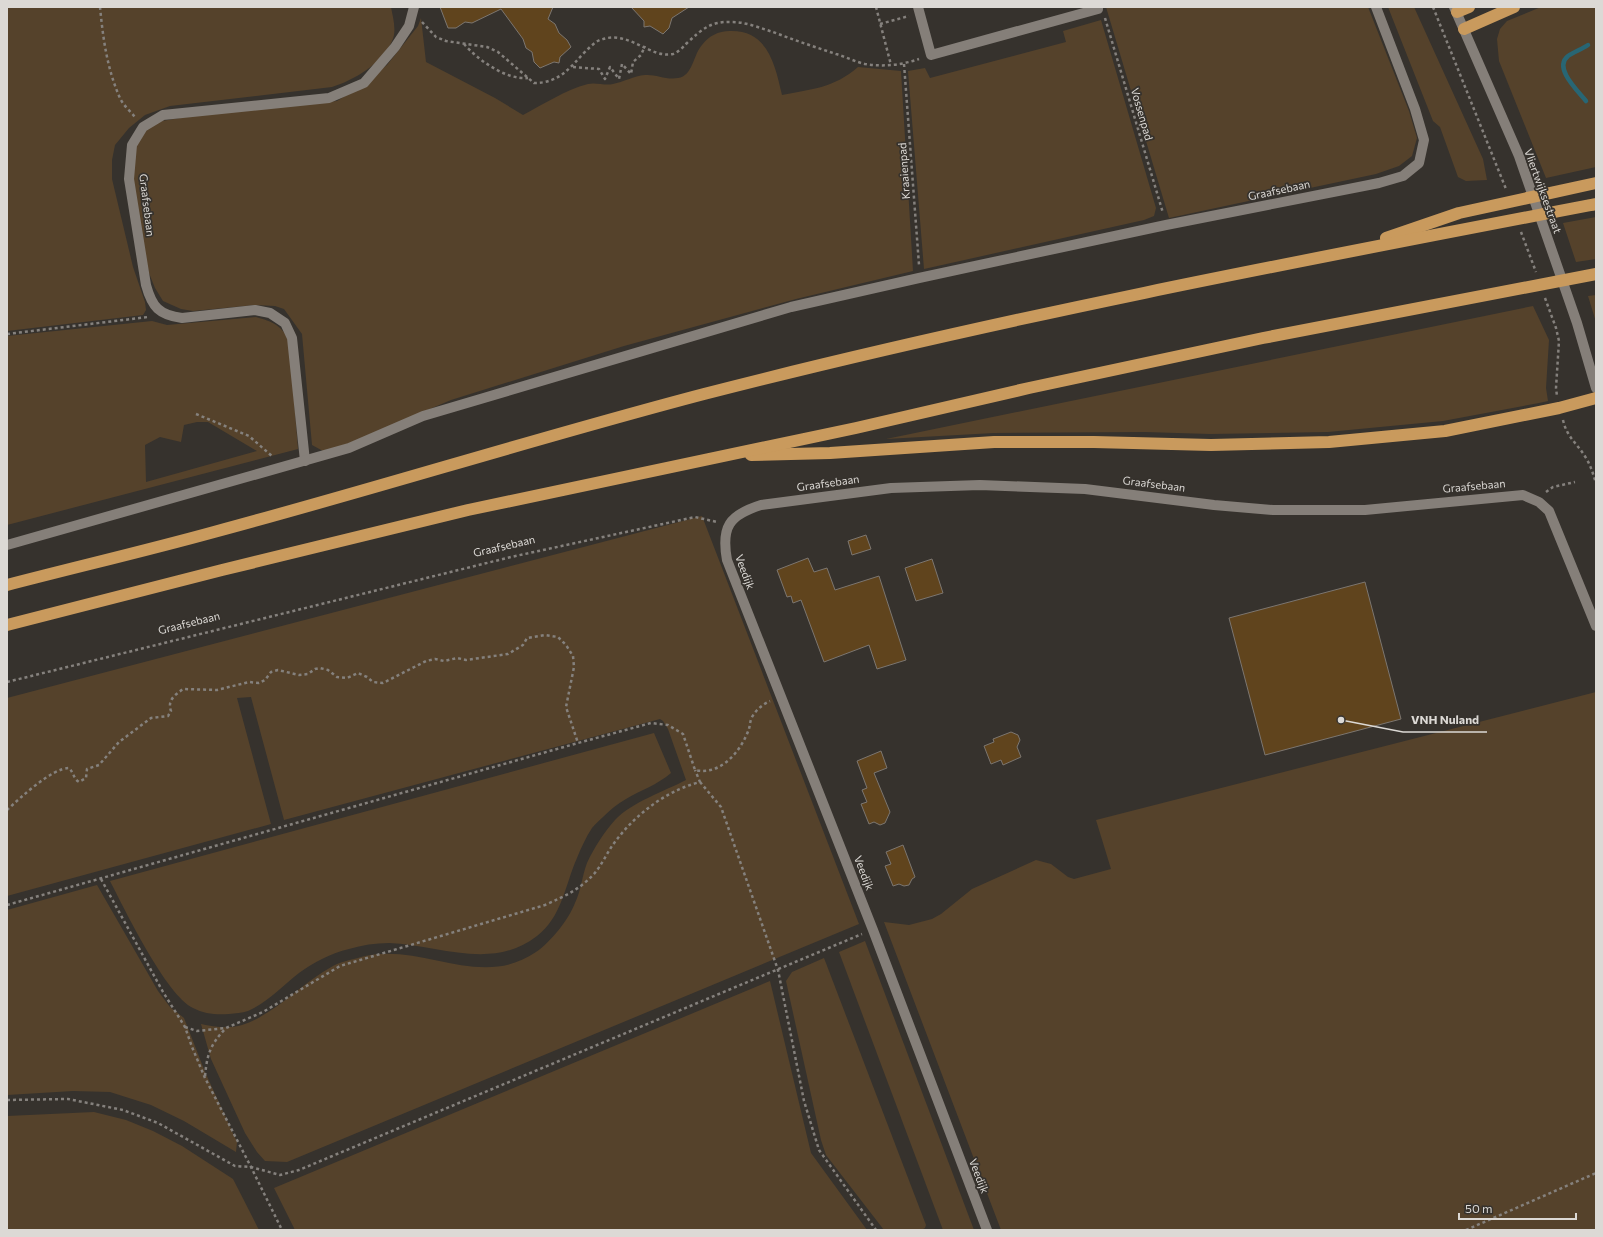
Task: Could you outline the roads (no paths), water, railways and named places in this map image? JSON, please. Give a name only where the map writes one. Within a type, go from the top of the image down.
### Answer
[{"type":"highway","points":[[1456,10],[1469,7]]},
{"type":"highway","points":[[1464,29],[1514,7]]},
{"type":"highway","points":[[1343,252],[1459,213],[1596,183]]},
{"type":"highway","points":[[7,585],[214,532],[579,428],[712,392],[878,352],[1005,323],[1343,252],[1596,204]]},
{"type":"highway","points":[[7,625],[222,570],[468,510],[856,428],[1029,388],[1263,338],[1596,274]]},
{"type":"highway","points":[[718,456],[830,453],[994,442],[1094,442],[1211,445],[1329,442],[1445,431],[1559,408],[1596,398]]},
{"type":"street","name":"Graafsebaan","points":[[7,545],[349,448],[423,416],[791,307],[1166,225],[1379,183],[1403,176],[1418,163],[1424,140],[1415,109],[1376,7]]},
{"type":"street","points":[[919,10],[931,55],[1098,8]]},
{"type":"street","name":"Graafsebaan","points":[[305,461],[292,338],[284,323],[270,313],[255,310],[182,318],[162,314],[155,307],[149,297],[129,179],[132,145],[143,127],[163,115],[329,98],[364,83],[396,47],[409,26],[414,9]]},
{"type":"street","name":"Vliertwijksestraat","points":[[1456,10],[1519,156],[1577,323],[1596,388]]},
{"type":"street","name":"Graafsebaan","points":[[729,525],[736,516],[746,510],[761,505],[891,488],[972,485],[1085,490],[1273,510],[1365,510],[1523,495],[1540,502],[1548,511],[1596,626]]},
{"type":"street","name":"Veedijk","points":[[729,525],[725,534],[724,546],[727,560],[873,930],[987,1230]]},
{"type":"waterway","points":[[1586,101],[1568,79],[1563,67],[1564,61],[1568,56],[1588,45]]},
{"type":"place","name":"VNH Nuland","points":[[1341,720]]}]
